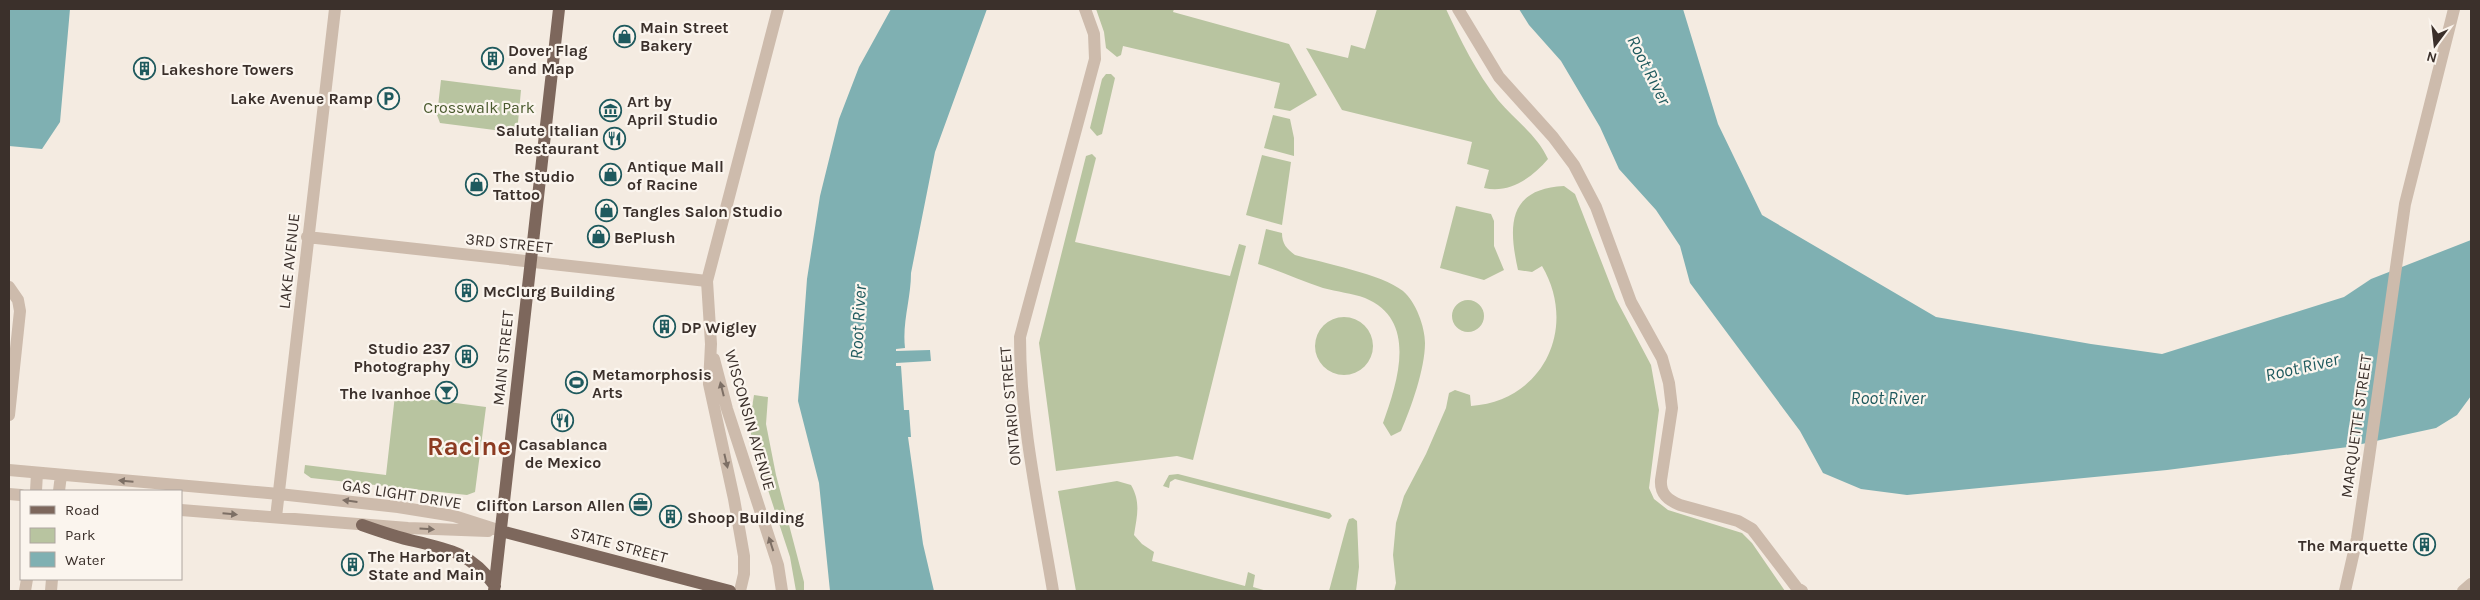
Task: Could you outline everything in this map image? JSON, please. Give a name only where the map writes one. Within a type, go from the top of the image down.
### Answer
[{"type":"main road","name":"MAIN STREET","points":[[494,589],[559,9]]},
{"type":"main road","points":[[362,525],[414,541],[450,549],[481,568],[494,589]]},
{"type":"main road","name":"STATE STREET","points":[[500,531],[730,591]]},
{"type":"street","name":"LAKE AVENUE","points":[[276,517],[307,237],[335,9]]},
{"type":"street","name":"WISCONSIN AVENUE","points":[[740,591],[744,574],[744,556],[709,384],[711,344],[706,281],[778,9]]},
{"type":"street","name":"ONTARIO STREET","points":[[1053,591],[1025,414],[1020,365],[1020,337],[1095,59],[1094,34],[1085,9]]},
{"type":"street","points":[[1458,9],[1499,77],[1553,137],[1574,165],[1596,207],[1627,294],[1662,358],[1669,383],[1672,408],[1661,480],[1664,493],[1672,502],[1738,521],[1752,529],[1797,588],[1802,591]]},
{"type":"street","name":"MARQUETTE STREET","points":[[2345,591],[2357,538],[2394,264],[2405,204],[2454,9]]},
{"type":"street","name":"3RD STREET","points":[[307,237],[706,281]]},
{"type":"street","points":[[9,287],[18,300],[20,311],[9,415]]},
{"type":"street","name":"WISCONSIN AVENUE","points":[[711,344],[727,409],[778,565],[782,591]]},
{"type":"street","name":"GAS LIGHT DRIVE","points":[[9,470],[279,494],[434,512],[500,531]]},
{"type":"street","points":[[36,490],[37,473]]},
{"type":"street","points":[[59,490],[61,476]]},
{"type":"street","name":"GAS LIGHT DRIVE","points":[[182,510],[362,525],[500,531]]},
{"type":"street","points":[[2462,591],[2471,584]]},
{"type":"green space","points":[[1096,9],[1174,9],[1173,12],[1289,44],[1317,95],[1290,111],[1274,108],[1280,83],[1123,46],[1121,55],[1117,57],[1106,48],[1104,32]]},
{"type":"green space","points":[[1377,9],[1446,9],[1469,56],[1490,89],[1498,100],[1532,135],[1543,150],[1548,159],[1542,166],[1519,183],[1502,189],[1484,188],[1489,170],[1467,164],[1472,142],[1342,110],[1306,48],[1348,58],[1351,45],[1365,49]]},
{"type":"green space","points":[[1106,74],[1111,74],[1115,78],[1102,134],[1097,136],[1090,128],[1102,79]]},
{"type":"green space","name":"Crosswalk Park","points":[[441,80],[521,90],[517,133],[440,123],[437,115]]},
{"type":"green space","points":[[1273,115],[1290,119],[1294,138],[1294,156],[1264,148]]},
{"type":"green space","points":[[1092,154],[1096,158],[1075,242],[1230,276],[1239,244],[1246,246],[1193,460],[1177,456],[1056,471],[1039,343],[1086,156]]},
{"type":"green space","points":[[1262,155],[1291,162],[1282,225],[1246,215]]},
{"type":"green space","points":[[1564,186],[1575,194],[1616,299],[1651,365],[1659,410],[1649,488],[1654,499],[1668,510],[1742,533],[1752,543],[1785,591],[1394,591],[1396,583],[1393,555],[1396,523],[1404,496],[1426,454],[1446,408],[1449,393],[1455,390],[1470,395],[1471,406],[1496,401],[1518,391],[1535,376],[1547,357],[1555,336],[1556,313],[1552,289],[1542,266],[1532,272],[1518,270],[1513,238],[1513,224],[1516,212],[1522,202],[1532,194]]},
{"type":"green space","points":[[1456,206],[1491,214],[1494,221],[1494,246],[1504,270],[1484,280],[1440,268]]},
{"type":"green space","points":[[1266,229],[1282,233],[1285,246],[1295,255],[1381,279],[1403,291],[1408,296],[1419,315],[1425,343],[1423,364],[1417,388],[1401,431],[1391,436],[1383,423],[1394,389],[1400,353],[1398,336],[1392,321],[1382,308],[1365,298],[1323,288],[1258,264]]},
{"type":"green space","points":[[1468,300],[1474,301],[1479,305],[1483,310],[1483,322],[1479,327],[1474,331],[1468,332],[1462,331],[1457,327],[1453,322],[1452,316],[1453,310],[1457,305],[1462,301]]},
{"type":"green space","points":[[1344,317],[1360,322],[1368,330],[1373,346],[1368,362],[1360,370],[1344,375],[1328,370],[1320,362],[1315,346],[1320,330],[1328,322]]},
{"type":"green space","points":[[395,395],[486,407],[475,492],[467,495],[311,478],[304,473],[305,465],[386,475]]},
{"type":"green space","points":[[754,395],[768,397],[766,424],[776,475],[804,582],[804,591],[796,591],[790,557],[751,438],[751,414]]},
{"type":"green space","points":[[1178,474],[1330,513],[1332,516],[1329,519],[1175,479],[1170,482],[1169,488],[1163,486],[1169,475]]},
{"type":"green space","points":[[1117,481],[1131,485],[1134,491],[1137,509],[1134,535],[1142,544],[1154,552],[1152,561],[1245,586],[1248,572],[1255,575],[1253,587],[1267,591],[1076,591],[1058,491]]},
{"type":"green space","points":[[1353,518],[1357,521],[1359,567],[1356,591],[1329,591],[1347,524],[1349,519]]},
{"type":"water","points":[[9,9],[70,9],[60,122],[42,149],[9,146]]},
{"type":"water","name":"Root River","points":[[891,9],[987,9],[935,152],[911,273],[904,338],[905,348],[896,349],[896,351],[930,350],[931,361],[896,363],[896,366],[901,366],[904,410],[909,410],[911,437],[908,437],[923,544],[934,591],[830,591],[819,483],[798,401],[807,279],[820,196],[839,119],[859,67]]},
{"type":"water","name":"Root River","points":[[1519,9],[1683,9],[1718,124],[1762,215],[1936,317],[2091,344],[2162,354],[2344,297],[2371,279],[2471,240],[2471,396],[2457,415],[2436,428],[2348,447],[2167,470],[1907,495],[1861,489],[1823,473],[1800,431],[1690,283],[1680,246],[1656,210],[1619,169],[1600,127],[1561,61],[1529,25]]},
{"type":"place","name":"Main Street Bakery","points":[[624,36]]},
{"type":"place","name":"Dover Flag and Map","points":[[492,59]]},
{"type":"place","name":"Lakeshore Towers","points":[[145,69]]},
{"type":"place","name":"Lake Avenue Ramp","points":[[389,98]]},
{"type":"place","name":"Art by April Studio","points":[[611,110]]},
{"type":"place","name":"Salute Italian Restaurant","points":[[615,139]]},
{"type":"place","name":"Antique Mall of Racine","points":[[611,175]]},
{"type":"place","name":"The Studio Tattoo","points":[[477,185]]},
{"type":"place","name":"Tangles Salon Studio","points":[[607,211]]},
{"type":"place","name":"BePlush","points":[[598,237]]},
{"type":"place","name":"McClurg Building","points":[[467,291]]},
{"type":"place","name":"DP Wigley","points":[[665,327]]},
{"type":"place","name":"Studio 237 Photography","points":[[466,357]]},
{"type":"place","name":"Metamorphosis Arts","points":[[576,383]]},
{"type":"place","name":"The Ivanhoe","points":[[447,393]]},
{"type":"place","name":"Casablanca de Mexico","points":[[563,420]]},
{"type":"place","name":"Clifton Larson Allen","points":[[641,505]]},
{"type":"place","name":"Shoop Building","points":[[671,517]]},
{"type":"place","name":"The Marquette","points":[[2424,545]]},
{"type":"place","name":"The Harbor at State and Main","points":[[352,565]]},
{"type":"district","name":"Racine","points":[[469,446]]}]
